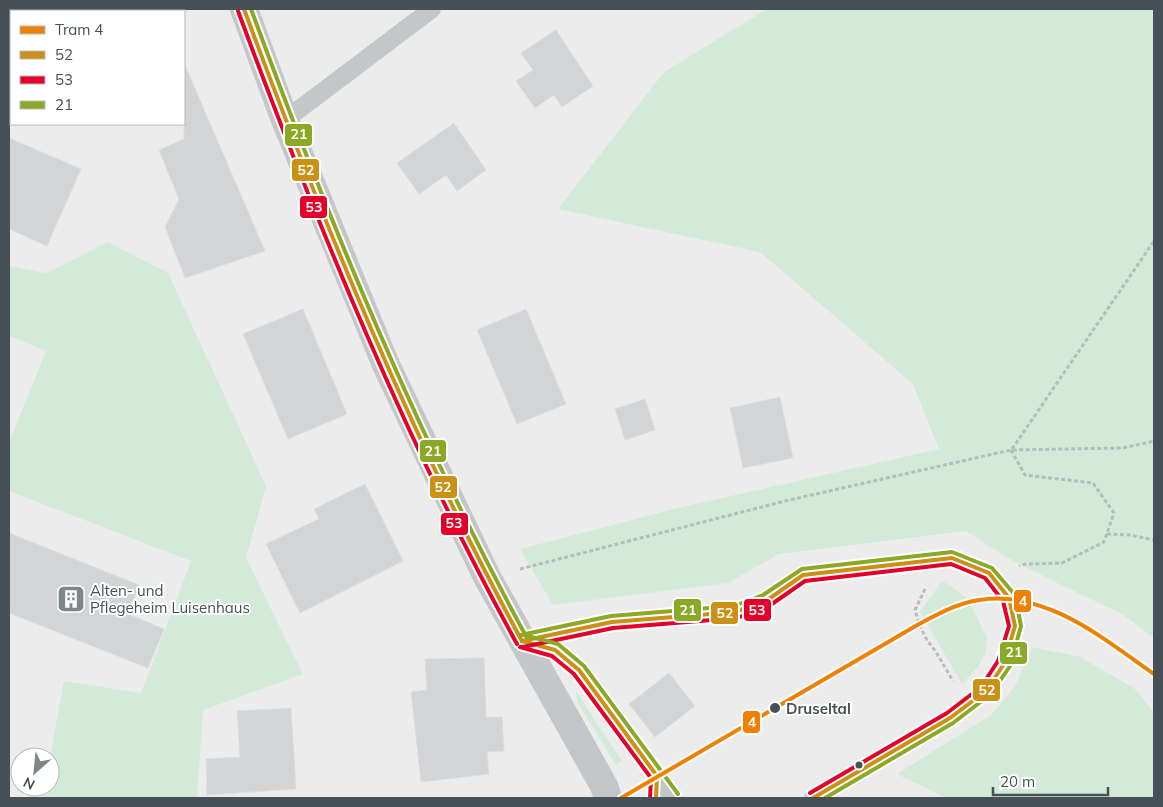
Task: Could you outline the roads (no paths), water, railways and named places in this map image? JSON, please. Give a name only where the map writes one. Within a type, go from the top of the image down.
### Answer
[{"type":"street","points":[[244,9],[285,120],[386,365],[487,577],[604,786],[608,798]]},
{"type":"lane","points":[[285,120],[432,9]]},
{"type":"lane","points":[[522,641],[612,622],[735,612],[766,601],[803,575],[952,558],[989,573],[1010,598],[1015,626],[1004,664],[986,691],[950,718],[813,798]]},
{"type":"lane","points":[[522,641],[554,650],[579,670],[673,798]]},
{"type":"lane","points":[[656,798],[657,776]]},
{"type":"tram line","name":"4","points":[[621,798],[919,624],[948,609],[971,601],[1003,599],[1027,602],[1050,609],[1094,632],[1154,674]]},
{"type":"place","name":"Alten- und Pflegeheim Luisenhaus","points":[[71,599]]},
{"type":"place","name":"Druseltal","points":[[775,708]]}]
